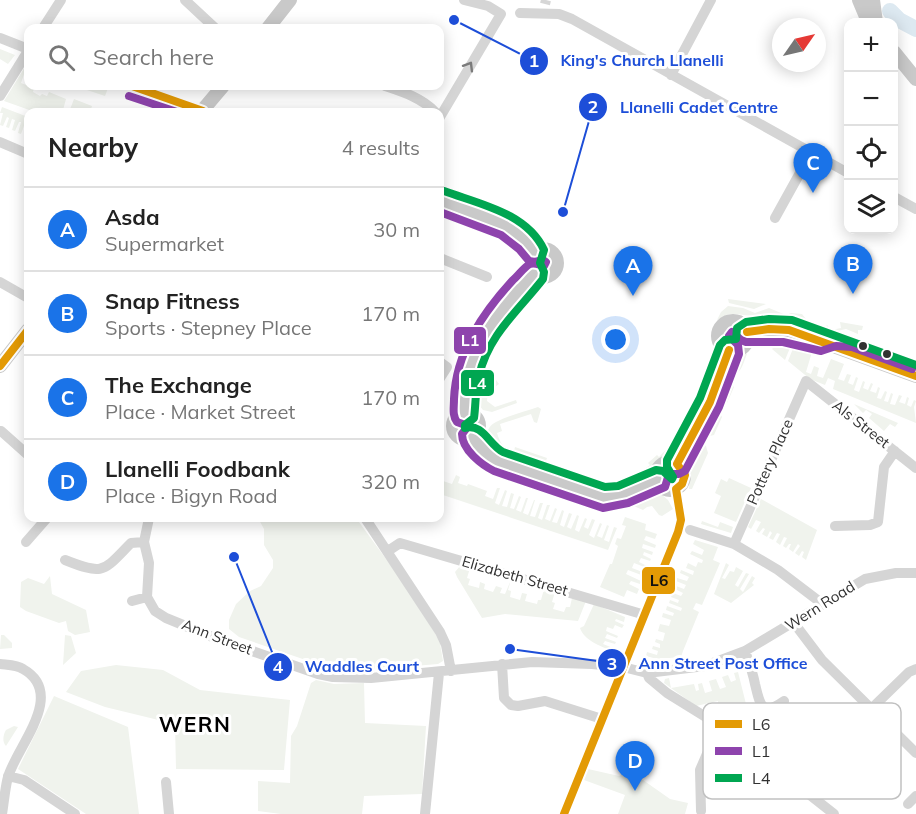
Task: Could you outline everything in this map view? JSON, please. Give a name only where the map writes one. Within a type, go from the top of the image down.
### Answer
[{"type":"main road","points":[[271,24],[290,0]]},
{"type":"main road","points":[[860,0],[867,18]]},
{"type":"main road","points":[[873,0],[875,18]]},
{"type":"main road","points":[[898,57],[916,78]]},
{"type":"main road","points":[[207,108],[220,90]]},
{"type":"main road","points":[[444,202],[512,228],[529,242],[534,252]]},
{"type":"main road","points":[[547,250],[552,252],[557,261],[550,275],[542,277],[534,274],[529,266],[534,252],[547,250]]},
{"type":"main road","points":[[534,274],[498,312],[476,348],[470,363],[464,414],[454,420],[453,428],[460,438],[472,437],[489,457],[499,462],[604,498],[621,496],[657,480]]},
{"type":"main road","points":[[737,321],[745,327],[748,336],[744,346],[736,351],[729,350],[722,346],[718,338],[720,328],[727,322],[737,321]]},
{"type":"main road","points":[[747,332],[769,329],[789,330],[916,376]]},
{"type":"main road","points":[[0,366],[24,335]]},
{"type":"main road","points":[[677,464],[710,402],[729,350]]},
{"type":"main road","points":[[669,462],[677,464],[683,470],[684,479],[676,489],[663,488],[657,480],[657,471],[669,462]]},
{"type":"street","points":[[46,24],[61,0]]},
{"type":"street","points":[[184,0],[210,24]]},
{"type":"street","points":[[444,110],[501,14],[488,6],[464,0]]},
{"type":"street","points":[[671,75],[695,34],[711,0]]},
{"type":"street","points":[[520,13],[544,9],[572,19],[671,75],[766,133],[844,170]]},
{"type":"street","points":[[0,38],[24,48]]},
{"type":"street","points":[[0,96],[24,57]]},
{"type":"street","points":[[143,90],[193,108]]},
{"type":"street","points":[[395,90],[431,108]]},
{"type":"street","points":[[0,142],[24,151]]},
{"type":"street","points":[[775,218],[811,153]]},
{"type":"street","points":[[898,199],[916,209]]},
{"type":"street","points":[[444,260],[487,277]]},
{"type":"street","points":[[0,282],[24,296]]},
{"type":"street","name":"Als Street","points":[[806,381],[916,468]]},
{"type":"street","name":"Pottery Place","points":[[734,544],[806,381]]},
{"type":"street","points":[[1,431],[24,451]]},
{"type":"street","points":[[835,526],[870,525],[878,522],[884,467],[895,451]]},
{"type":"street","points":[[564,814],[678,532],[681,520],[676,489]]},
{"type":"street","points":[[26,542],[44,522]]},
{"type":"street","points":[[132,601],[147,597],[149,563],[144,542],[148,522]]},
{"type":"street","points":[[368,522],[441,632],[451,671]]},
{"type":"street","points":[[690,530],[734,544],[778,570],[824,605]]},
{"type":"street","points":[[65,560],[86,568],[102,569],[112,563],[131,543],[144,542]]},
{"type":"street","name":"Elizabeth Street","points":[[388,551],[400,543],[645,615]]},
{"type":"street","name":"Wern Road","points":[[623,668],[647,673],[705,666],[745,651],[865,579],[896,573],[916,573]]},
{"type":"street","name":"Ann Street","points":[[147,597],[155,611],[166,618],[238,646],[318,674],[333,677],[371,678],[439,673],[502,664],[560,662],[623,668]]},
{"type":"street","points":[[794,623],[822,660],[866,703]]},
{"type":"street","points":[[745,651],[760,703]]},
{"type":"street","points":[[0,664],[22,668],[32,676],[39,687],[42,702],[5,782],[2,814]]},
{"type":"street","points":[[502,664],[504,698],[511,705],[518,706],[544,701],[602,719]]},
{"type":"street","points":[[878,703],[909,672],[916,669]]},
{"type":"street","points":[[425,814],[439,673]]},
{"type":"street","points":[[647,673],[649,678],[667,693],[703,716]]},
{"type":"street","points":[[901,738],[916,753]]},
{"type":"street","points":[[701,811],[700,770],[703,763]]},
{"type":"street","points":[[5,782],[31,784],[75,814]]},
{"type":"street","points":[[166,782],[169,814]]},
{"type":"street","points":[[815,799],[834,814]]},
{"type":"shaded area","points":[[891,11],[916,21],[916,33],[899,26],[898,18],[895,18]]},
{"type":"shaded area","points":[[0,49],[15,55],[8,64],[0,59]]},
{"type":"shaded area","points":[[24,68],[21,83],[24,84],[24,90],[34,90],[33,92],[40,96],[42,94],[47,96],[49,92],[66,99],[64,108],[24,108],[4,101]]},
{"type":"shaded area","points":[[87,90],[107,90],[105,96]]},
{"type":"shaded area","points":[[74,99],[92,106],[91,108],[71,108]]},
{"type":"shaded area","points":[[2,107],[24,115],[21,134],[18,133],[21,122],[15,131],[12,130],[15,120],[12,119],[9,128],[6,127],[9,118],[7,117],[3,126],[0,125],[3,113],[0,113]]},
{"type":"shaded area","points":[[728,299],[766,304],[754,309],[729,303]]},
{"type":"shaded area","points":[[728,306],[743,308],[755,313],[769,308],[786,315],[802,314],[813,328],[812,333],[782,320],[729,314],[717,320]]},
{"type":"shaded area","points":[[500,318],[504,320],[483,358],[483,362],[499,384],[488,392],[487,401],[495,407],[516,400],[517,403],[492,412],[483,410],[476,399],[473,376],[481,352]]},
{"type":"shaded area","points":[[840,322],[863,326],[862,330],[858,330],[858,334],[846,329],[820,335],[827,325],[831,330],[841,328]]},
{"type":"shaded area","points":[[843,338],[865,344],[864,348],[916,368],[916,371],[839,342]]},
{"type":"shaded area","points":[[787,340],[792,343],[785,360],[772,349]]},
{"type":"shaded area","points":[[794,346],[812,352],[806,372],[811,374],[814,366],[819,368],[817,376],[823,378],[831,359],[844,364],[838,379],[844,381],[847,374],[851,375],[848,383],[853,385],[856,377],[858,378],[854,390],[859,392],[863,381],[865,382],[863,388],[868,390],[871,383],[873,384],[870,391],[876,393],[878,387],[880,388],[877,398],[881,399],[885,391],[887,392],[884,401],[888,402],[891,393],[893,394],[890,404],[895,405],[899,395],[902,396],[899,402],[905,404],[907,397],[909,398],[907,405],[911,407],[914,400],[916,401],[914,407],[916,423],[833,389],[835,381],[828,378],[825,385],[810,379],[788,361]]},
{"type":"shaded area","points":[[745,353],[747,354],[742,368],[738,373],[731,375],[729,382],[734,387],[727,403],[722,405],[715,403],[729,370]]},
{"type":"shaded area","points":[[854,404],[898,423],[895,427],[890,424],[884,431],[869,418],[872,414],[866,410],[863,413]]},
{"type":"shaded area","points":[[538,407],[541,409],[537,423],[534,422],[531,414],[500,424],[502,431],[497,433],[505,447],[514,451],[515,447],[547,458],[544,467],[604,486],[619,484],[637,474],[640,478],[621,489],[605,490],[542,469],[544,460],[527,455],[524,463],[504,456],[493,448],[487,434],[491,425],[506,417]]},
{"type":"shaded area","points":[[695,407],[700,409],[683,437],[660,462],[643,476],[640,472],[650,465],[648,463],[657,455],[659,457],[680,435]]},
{"type":"shaded area","points":[[713,409],[722,417],[714,435],[705,437],[702,443],[706,446],[708,453],[692,489],[689,489],[691,462]]},
{"type":"shaded area","points":[[456,475],[460,477],[458,483],[487,491],[485,496],[493,499],[497,488],[500,488],[495,503],[499,505],[505,490],[507,491],[502,506],[507,507],[511,493],[514,494],[510,508],[514,509],[519,496],[521,497],[516,510],[521,512],[528,498],[523,513],[528,515],[535,500],[530,516],[535,517],[540,503],[543,503],[538,518],[542,520],[547,505],[550,505],[545,519],[550,521],[555,508],[557,509],[552,522],[557,523],[562,510],[564,511],[560,525],[564,527],[569,513],[572,514],[567,527],[571,529],[577,515],[579,516],[575,530],[579,532],[585,518],[587,519],[584,527],[588,529],[592,519],[595,520],[589,535],[594,538],[600,523],[602,524],[597,536],[602,538],[607,525],[609,526],[604,540],[609,542],[614,527],[617,528],[608,550],[444,495],[444,481],[452,484]]},
{"type":"shaded area","points":[[729,478],[751,488],[736,522],[714,513],[721,496],[715,493],[721,479],[727,482]]},
{"type":"shaded area","points":[[661,494],[673,509],[662,516],[652,506],[643,510],[622,501]]},
{"type":"shaded area","points":[[761,499],[817,530],[806,560],[802,557],[804,552],[802,551],[799,556],[795,553],[800,546],[798,544],[793,552],[789,549],[791,544],[786,548],[783,546],[787,538],[784,537],[780,545],[776,542],[780,534],[777,533],[773,540],[769,538],[772,533],[770,531],[767,537],[762,534],[765,529],[763,528],[759,533],[756,531],[761,522],[756,520],[751,529],[748,527]]},
{"type":"shaded area","points":[[625,517],[646,524],[645,530],[657,534],[655,539],[646,536],[644,540],[656,545],[655,548],[643,544],[642,548],[653,552],[652,555],[644,552],[643,555],[651,559],[650,561],[641,558],[639,562],[647,568],[634,563],[632,568],[645,573],[644,576],[628,570],[626,574],[641,581],[640,584],[631,581],[629,584],[639,589],[637,594],[627,590],[624,597],[600,587],[612,564],[618,546],[615,544],[617,538],[621,539],[626,526],[622,525]]},
{"type":"shaded area","points":[[702,521],[718,527],[720,522],[733,527],[731,533],[701,524]]},
{"type":"shaded area","points":[[260,522],[359,522],[397,574],[435,633],[440,643],[443,661],[438,664],[367,670],[326,667],[239,637],[229,629],[229,620],[236,604],[250,591],[261,586],[273,568],[273,560],[264,545],[264,529]]},
{"type":"shaded area","points":[[695,540],[718,547],[713,560],[720,563],[702,605],[696,603],[693,609],[699,612],[681,657],[657,659],[646,656],[647,652],[657,655],[658,651],[652,649],[653,646],[660,648],[660,644],[655,642],[656,639],[663,641],[665,633],[658,631],[660,624],[669,626],[671,620],[662,617],[663,613],[673,616],[674,613],[666,610],[667,606],[681,611],[682,608],[669,603],[670,600],[678,603],[679,600],[671,597],[673,593],[681,596],[683,593],[675,589],[676,586],[684,589],[686,585],[676,581],[677,578],[687,581],[689,577],[680,573],[681,570],[693,575],[694,571],[686,568],[688,563],[696,567],[698,562],[702,563],[703,560],[690,554],[692,551],[702,555],[704,550],[693,544]]},
{"type":"shaded area","points":[[726,563],[729,565],[722,578],[725,579],[730,571],[734,572],[736,567],[743,571],[735,585],[738,587],[746,573],[749,574],[740,589],[743,592],[752,576],[755,578],[752,583],[754,585],[731,603],[714,594]]},
{"type":"shaded area","points":[[460,566],[470,568],[467,578],[470,579],[468,585],[479,588],[480,582],[485,584],[484,589],[493,592],[496,586],[502,588],[500,593],[505,594],[511,580],[508,590],[511,591],[510,597],[520,600],[522,593],[527,594],[525,601],[537,604],[538,600],[541,600],[544,589],[555,592],[552,602],[555,603],[553,609],[564,612],[566,607],[570,607],[572,598],[586,601],[578,621],[505,614],[482,618],[457,577],[455,572]]},
{"type":"shaded area","points":[[50,576],[52,594],[86,610],[90,632],[75,635],[68,631],[66,621],[59,623],[20,607],[21,582],[28,578],[44,584]]},
{"type":"shaded area","points":[[594,604],[625,617],[624,622],[616,619],[615,621],[624,625],[622,628],[615,625],[613,629],[607,627],[606,631],[618,636],[617,638],[607,634],[605,638],[616,642],[615,644],[605,641],[603,644],[613,648],[612,651],[589,639],[580,628],[584,626]]},
{"type":"shaded area","points":[[1,635],[12,643],[12,648],[0,649]]},
{"type":"shaded area","points":[[65,635],[71,636],[76,653],[63,665]]},
{"type":"shaded area","points":[[116,665],[163,670],[200,690],[290,700],[284,770],[176,769],[175,724],[105,707],[66,692],[81,671]]},
{"type":"shaded area","points":[[738,672],[746,703],[718,703],[718,701],[696,706],[664,683],[665,679],[669,678],[671,688],[694,684],[696,691],[699,690],[698,684],[702,683],[705,693],[712,691],[709,681],[716,679],[720,689],[726,687],[722,677],[728,675],[731,682],[736,680],[734,673]]},
{"type":"shaded area","points":[[316,680],[334,684],[364,683],[365,723],[426,726],[422,794],[364,796],[362,814],[281,814],[258,811],[258,781],[290,783],[291,736],[297,726],[311,683]]},
{"type":"shaded area","points":[[54,696],[128,727],[139,814],[86,814],[18,769]]},
{"type":"shaded area","points":[[14,726],[18,727],[6,746],[3,740],[5,732]]},
{"type":"shaded area","points":[[588,769],[619,776],[624,774],[643,780],[670,799],[688,803],[685,814],[618,814],[625,795],[584,780]]},
{"type":"waterway","points":[[890,11],[899,20],[916,29]]},
{"type":"tunnel","points":[[545,4],[546,0]]},
{"type":"transit line","name":"L6","points":[[143,90],[194,108]]},
{"type":"transit line","name":"L1","points":[[129,96],[165,108]]},
{"type":"transit line","name":"L4","points":[[444,191],[514,218],[536,237],[544,250],[540,263],[544,272],[543,279],[505,324],[489,348],[478,381],[474,418],[465,425],[465,428],[477,429],[503,452],[605,487],[618,486],[656,470],[663,471],[672,479],[667,460],[700,398],[720,345],[725,340],[736,339],[737,328],[746,322],[769,319],[792,320],[916,365]]},
{"type":"transit line","name":"L1","points":[[444,214],[501,235],[519,249],[529,261],[543,260],[546,262],[544,266],[530,264],[513,280],[481,320],[465,350],[454,399],[454,417],[457,422],[468,426],[462,434],[465,446],[479,461],[494,471],[603,508],[628,503],[665,487],[669,474],[679,474],[685,471],[719,407],[739,354],[738,345],[729,336],[732,332],[746,342],[783,342],[821,351],[836,346],[852,347],[912,369]]},
{"type":"transit line","name":"L6","points":[[747,332],[769,329],[789,330],[916,376]]},
{"type":"transit line","name":"L6","points":[[0,366],[24,335]]},
{"type":"transit line","name":"L6","points":[[564,814],[678,532],[681,520],[676,489],[682,484],[685,475],[677,464],[710,402],[729,350]]},
{"type":"place","name":"King's Church Llanelli","points":[[454,20]]},
{"type":"place","name":"The Exchange","points":[[813,193]]},
{"type":"place","name":"Llanelli Cadet Centre","points":[[563,212]]},
{"type":"place","name":"Snap Fitness","points":[[853,294]]},
{"type":"place","name":"Asda","points":[[633,296]]},
{"type":"place","name":"Waddles Court","points":[[234,557]]},
{"type":"place","name":"Ann Street Post Office","points":[[510,649]]},
{"type":"place","name":"Llanelli Foodbank","points":[[635,791]]},
{"type":"district","name":"WERN","points":[[195,725]]}]
